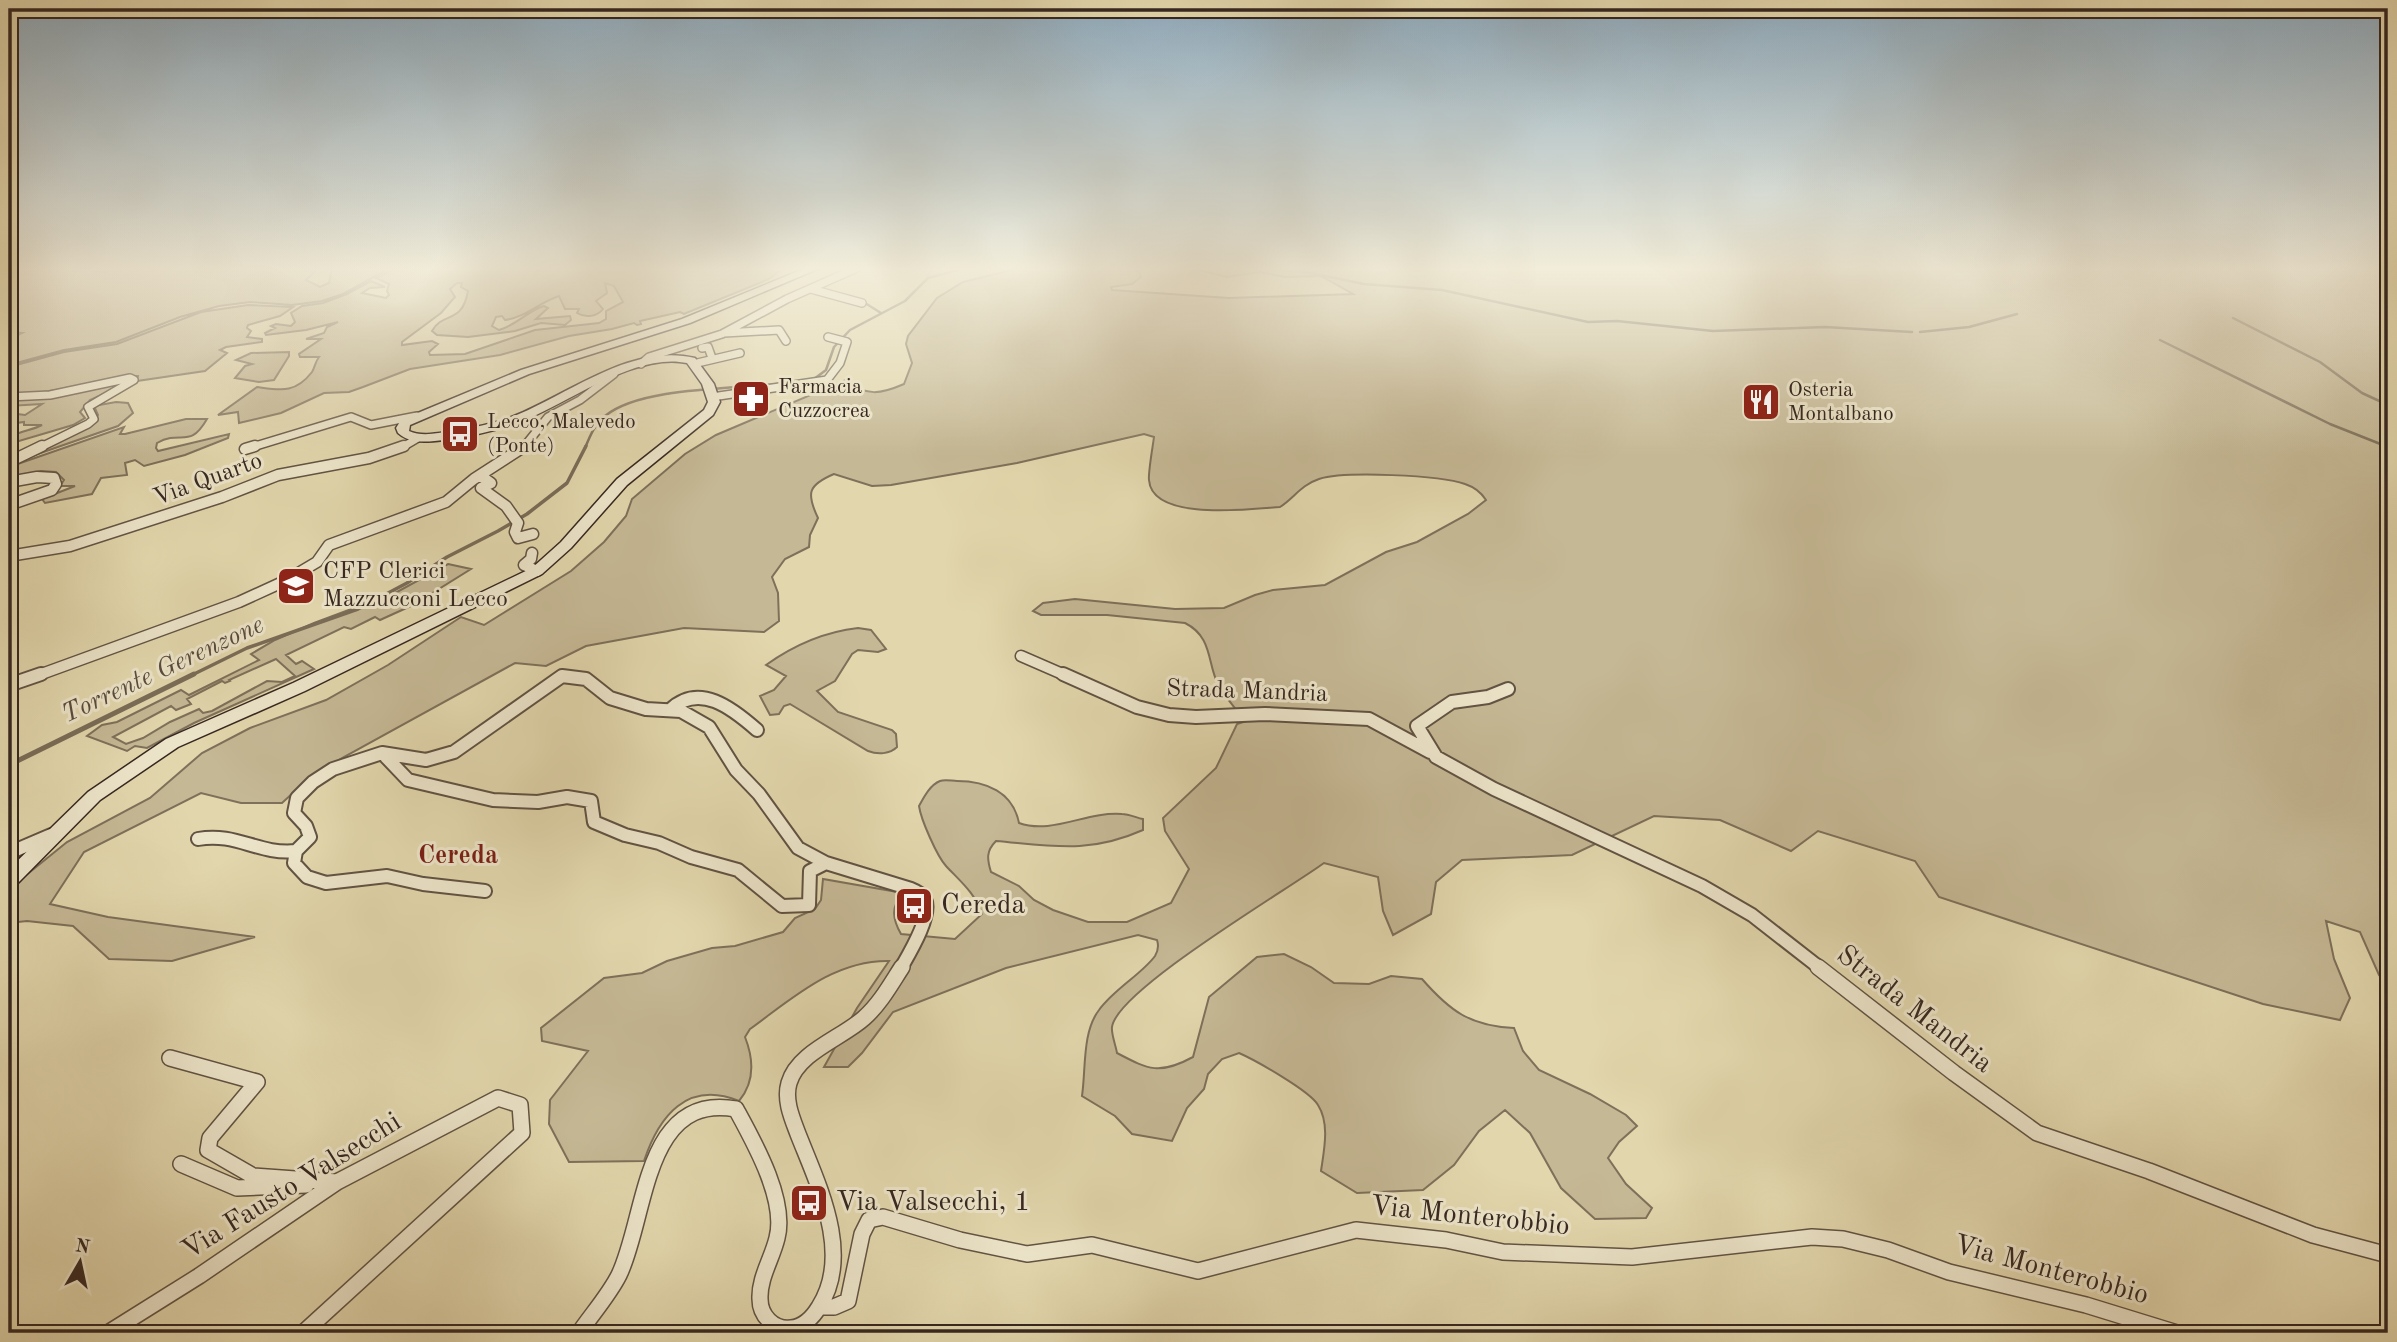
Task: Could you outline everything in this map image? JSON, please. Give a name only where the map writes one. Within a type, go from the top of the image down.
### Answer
[{"type":"main road","points":[[9,880],[113,781],[172,743],[299,687],[537,571],[566,545],[622,482],[709,412],[713,405],[697,351],[688,358],[676,357],[641,364],[614,374],[511,421],[448,435],[418,438],[407,436],[402,428],[417,416],[544,365],[655,331]]},
{"type":"street","points":[[697,351],[729,331]]},
{"type":"street","points":[[722,334],[770,331]]},
{"type":"street","points":[[779,331],[786,341]]},
{"type":"street","points":[[710,391],[827,380],[843,358],[846,342],[831,338]]},
{"type":"street","points":[[641,364],[649,357],[697,351],[708,347],[712,358]]},
{"type":"street","points":[[697,351],[712,358],[740,353]]},
{"type":"street","points":[[9,685],[174,628],[253,597],[281,584],[323,558],[329,545],[446,502],[474,479],[523,448],[548,417],[580,400],[614,374]]},
{"type":"street","points":[[9,397],[50,395],[130,378],[134,380],[93,401],[88,407],[94,419],[88,424],[9,462]]},
{"type":"street","points":[[244,449],[351,417],[372,425],[417,416]]},
{"type":"street","name":"Via Quarto","points":[[9,556],[70,546],[222,497],[278,475],[379,456],[418,438]]},
{"type":"street","points":[[9,482],[37,477],[54,478],[56,484],[52,490],[9,505]]},
{"type":"street","points":[[484,478],[491,483],[481,488],[503,500],[517,520],[515,533],[518,538],[533,534]]},
{"type":"street","points":[[532,552],[531,559],[524,565],[537,571]]},
{"type":"street","name":"Strada Mandria","points":[[1021,656],[1137,707],[1169,715],[1196,717],[1265,714],[1369,719],[1494,789],[1702,886],[1752,915],[1954,1073],[2037,1133],[2149,1171],[2313,1235],[2388,1255]]},
{"type":"street","points":[[485,891],[423,884],[387,876],[326,883],[307,877],[294,863],[296,851],[310,837],[306,826],[294,813],[298,798],[313,782],[332,769],[382,753],[426,760],[454,752],[562,676],[586,678],[610,698],[646,709],[681,711],[709,727],[736,769],[759,794],[798,848],[826,863],[911,889],[923,896],[926,907],[918,934],[902,968],[880,1001],[867,1016],[803,1063],[789,1082],[789,1107],[830,1223],[831,1271],[821,1307],[804,1325],[785,1331],[767,1320],[762,1312],[761,1294],[776,1242],[778,1218],[754,1139],[736,1109],[720,1106],[692,1112],[680,1120],[661,1142],[619,1275],[579,1333]]},
{"type":"street","points":[[1433,754],[1417,726],[1452,702],[1488,697],[1508,689]]},
{"type":"street","points":[[670,710],[677,701],[690,696],[708,699],[728,706],[757,730]]},
{"type":"street","points":[[387,754],[386,757],[408,780],[493,800],[538,802],[567,797],[591,801],[594,822],[625,835],[738,870],[782,906],[809,905],[810,871],[826,863]]},
{"type":"street","points":[[9,853],[61,830]]},
{"type":"street","points":[[198,839],[231,837],[277,854],[296,851]]},
{"type":"street","points":[[170,1058],[257,1082],[210,1138],[208,1150],[253,1176],[337,1182]]},
{"type":"street","name":"Via Fausto Valsecchi","points":[[108,1333],[199,1276],[337,1182],[498,1098],[520,1105],[522,1133],[303,1333]]},
{"type":"street","points":[[181,1164],[237,1188],[273,1188],[337,1182]]},
{"type":"street","name":"Via Monterobbio","points":[[821,1307],[834,1307],[848,1301],[862,1234],[869,1220],[883,1217],[960,1240],[1027,1254],[1091,1245],[1198,1271],[1356,1230],[1446,1240],[1503,1252],[1632,1257],[1812,1237],[1843,1239],[1888,1250],[1949,1272],[2086,1305],[2177,1333]]},
{"type":"shaded area","points":[[145,331],[116,342],[64,350],[9,365],[9,339],[22,333],[9,332]]},
{"type":"shaded area","points":[[152,331],[251,331],[247,337],[262,339],[262,342],[220,350],[227,353],[205,371],[137,381],[138,376],[132,376],[45,394],[9,395],[9,367],[64,352],[117,344]]},
{"type":"shaded area","points":[[270,331],[301,331],[266,335]]},
{"type":"shaded area","points":[[325,331],[417,331],[402,342],[402,345],[432,341],[438,344],[429,352],[430,355],[465,354],[533,331],[602,331],[569,336],[500,355],[410,369],[349,392],[324,393],[281,413],[239,423],[238,412],[218,415],[257,387],[287,389],[306,379],[319,357],[300,357],[299,354],[321,339],[306,339]]},
{"type":"shaded area","points":[[432,331],[516,331],[468,337],[437,335]]},
{"type":"shaded area","points":[[912,331],[2388,331],[2388,986],[2379,975],[2360,932],[2326,921],[2334,959],[2350,998],[2340,1020],[2263,1004],[1939,897],[1915,861],[1818,831],[1791,851],[1720,820],[1654,816],[1572,855],[1462,860],[1436,882],[1431,914],[1393,935],[1383,911],[1378,877],[1324,863],[1172,966],[1121,1010],[1112,1027],[1117,1053],[1146,1066],[1163,1068],[1193,1057],[1209,997],[1257,957],[1284,954],[1311,967],[1334,983],[1369,984],[1391,976],[1422,979],[1442,1000],[1462,1015],[1485,1024],[1514,1028],[1523,1051],[1539,1070],[1590,1094],[1626,1115],[1637,1126],[1619,1142],[1608,1158],[1626,1184],[1652,1208],[1646,1218],[1595,1219],[1561,1188],[1530,1133],[1505,1110],[1479,1131],[1454,1165],[1423,1190],[1357,1193],[1321,1171],[1325,1146],[1324,1120],[1313,1099],[1294,1084],[1239,1053],[1222,1059],[1208,1074],[1204,1089],[1187,1108],[1172,1141],[1132,1134],[1115,1116],[1082,1096],[1087,1040],[1094,1019],[1105,1002],[1143,969],[1157,952],[1157,940],[1138,935],[1006,968],[893,1012],[848,1067],[824,1067],[857,1008],[889,961],[869,962],[832,974],[798,994],[750,1029],[745,1037],[751,1062],[750,1078],[739,1101],[704,1095],[678,1106],[658,1130],[644,1161],[569,1162],[549,1124],[550,1100],[588,1051],[542,1041],[541,1028],[604,978],[642,973],[667,961],[783,932],[795,918],[815,909],[821,900],[823,879],[903,893],[896,903],[894,913],[901,934],[955,939],[982,914],[971,894],[942,861],[920,812],[919,806],[925,795],[940,781],[978,783],[997,790],[1011,803],[1019,823],[1031,826],[1057,825],[1109,814],[1125,814],[1143,819],[1143,830],[1105,843],[1053,846],[996,841],[988,855],[991,872],[1019,886],[1034,900],[1088,922],[1127,922],[1171,903],[1189,869],[1165,831],[1163,818],[1216,768],[1237,724],[1273,713],[1238,712],[1218,684],[1205,643],[1194,629],[1185,623],[1107,615],[1041,615],[1033,611],[1043,603],[1075,599],[1175,609],[1224,608],[1273,590],[1325,585],[1386,552],[1417,542],[1468,514],[1486,500],[1474,488],[1453,481],[1414,476],[1349,475],[1319,479],[1302,488],[1280,507],[1227,510],[1184,508],[1167,502],[1154,493],[1149,476],[1154,437],[1144,434],[1017,463],[891,485],[872,486],[834,474],[819,482],[812,491],[812,502],[818,518],[810,535],[809,547],[785,559],[772,577],[778,593],[779,621],[764,632],[684,628],[586,646],[546,666],[515,663],[342,758],[307,780],[282,803],[241,803],[201,793],[84,852],[50,904],[108,917],[255,937],[172,961],[109,959],[73,926],[27,921],[9,923],[9,889],[67,842],[150,798],[202,753],[250,728],[326,700],[388,665],[461,617],[484,625],[571,571],[604,542],[626,516],[632,499],[685,454],[716,435],[846,380],[860,389],[874,392],[904,384],[912,363],[906,344]]},
{"type":"shaded area","points":[[289,352],[274,380],[259,382],[235,378],[245,366],[252,364],[236,360],[251,353]]},
{"type":"shaded area","points":[[121,380],[125,384],[90,400],[80,412],[85,418],[73,425],[9,444],[9,438],[13,435],[42,425],[24,425],[24,422],[9,424],[9,413],[25,415],[42,404],[9,406],[9,397]]},
{"type":"shaded area","points":[[128,403],[133,413],[118,426],[9,464],[96,419],[98,415],[94,406]]},
{"type":"shaded area","points":[[186,419],[207,419],[190,437],[166,439],[157,443],[158,451],[229,434],[228,438],[185,455],[144,466],[135,460],[125,463],[127,475],[101,478],[92,494],[45,503],[42,499],[75,486],[60,486],[64,480],[56,472],[41,471],[9,478],[9,467],[124,427],[120,434]]},
{"type":"shaded area","points":[[448,564],[471,569],[413,605],[380,620],[375,617],[351,629],[344,627],[286,655],[296,664],[302,661],[314,669],[194,723],[147,748],[135,746],[127,751],[87,736],[102,725],[117,722],[181,690],[189,695],[259,660],[251,654],[275,640],[397,592]],"holes":[[[276,659],[295,676],[282,682],[267,681],[212,711],[203,713],[199,709],[126,744],[113,737],[171,706],[176,710],[191,704],[187,699]]]},
{"type":"shaded area","points":[[858,628],[871,630],[886,649],[878,652],[858,650],[852,654],[835,681],[817,691],[838,712],[892,730],[896,734],[897,747],[887,752],[868,751],[790,704],[784,706],[779,714],[770,715],[760,696],[774,690],[786,676],[766,665],[809,640]]},
{"type":"waterway","name":"Torrente Gerenzone","points":[[814,379],[826,370],[834,347],[849,331]]},
{"type":"waterway","points":[[1709,331],[1723,331]]},
{"type":"waterway","points":[[1888,331],[1912,332]]},
{"type":"waterway","points":[[1920,332],[1933,331]]},
{"type":"waterway","points":[[2258,331],[2320,362],[2362,393],[2388,405]]},
{"type":"waterway","points":[[2160,340],[2330,424],[2388,447],[2385,446]]},
{"type":"waterway","name":"Torrente Gerenzone","points":[[585,447],[595,427],[605,416],[640,399],[687,391],[778,384]]},
{"type":"waterway","name":"Torrente Gerenzone","points":[[190,676],[247,648],[358,609],[407,583],[447,557],[498,531],[527,514],[567,483],[585,447]]},
{"type":"waterway","name":"Torrente Gerenzone","points":[[9,765],[194,674]]},
{"type":"place","name":"Farmacia Cuzzocrea","points":[[751,399]]},
{"type":"place","name":"Osteria Montalbano","points":[[1761,402]]},
{"type":"place","name":"Lecco, Malevedo (Ponte)","points":[[460,434]]},
{"type":"place","name":"CFP Clerici Mazzucconi Lecco","points":[[296,586]]},
{"type":"place","name":"Cereda","points":[[914,906]]},
{"type":"place","name":"Via Valsecchi, 1","points":[[809,1203]]},
{"type":"district","name":"Cereda","points":[[458,856]]}]
